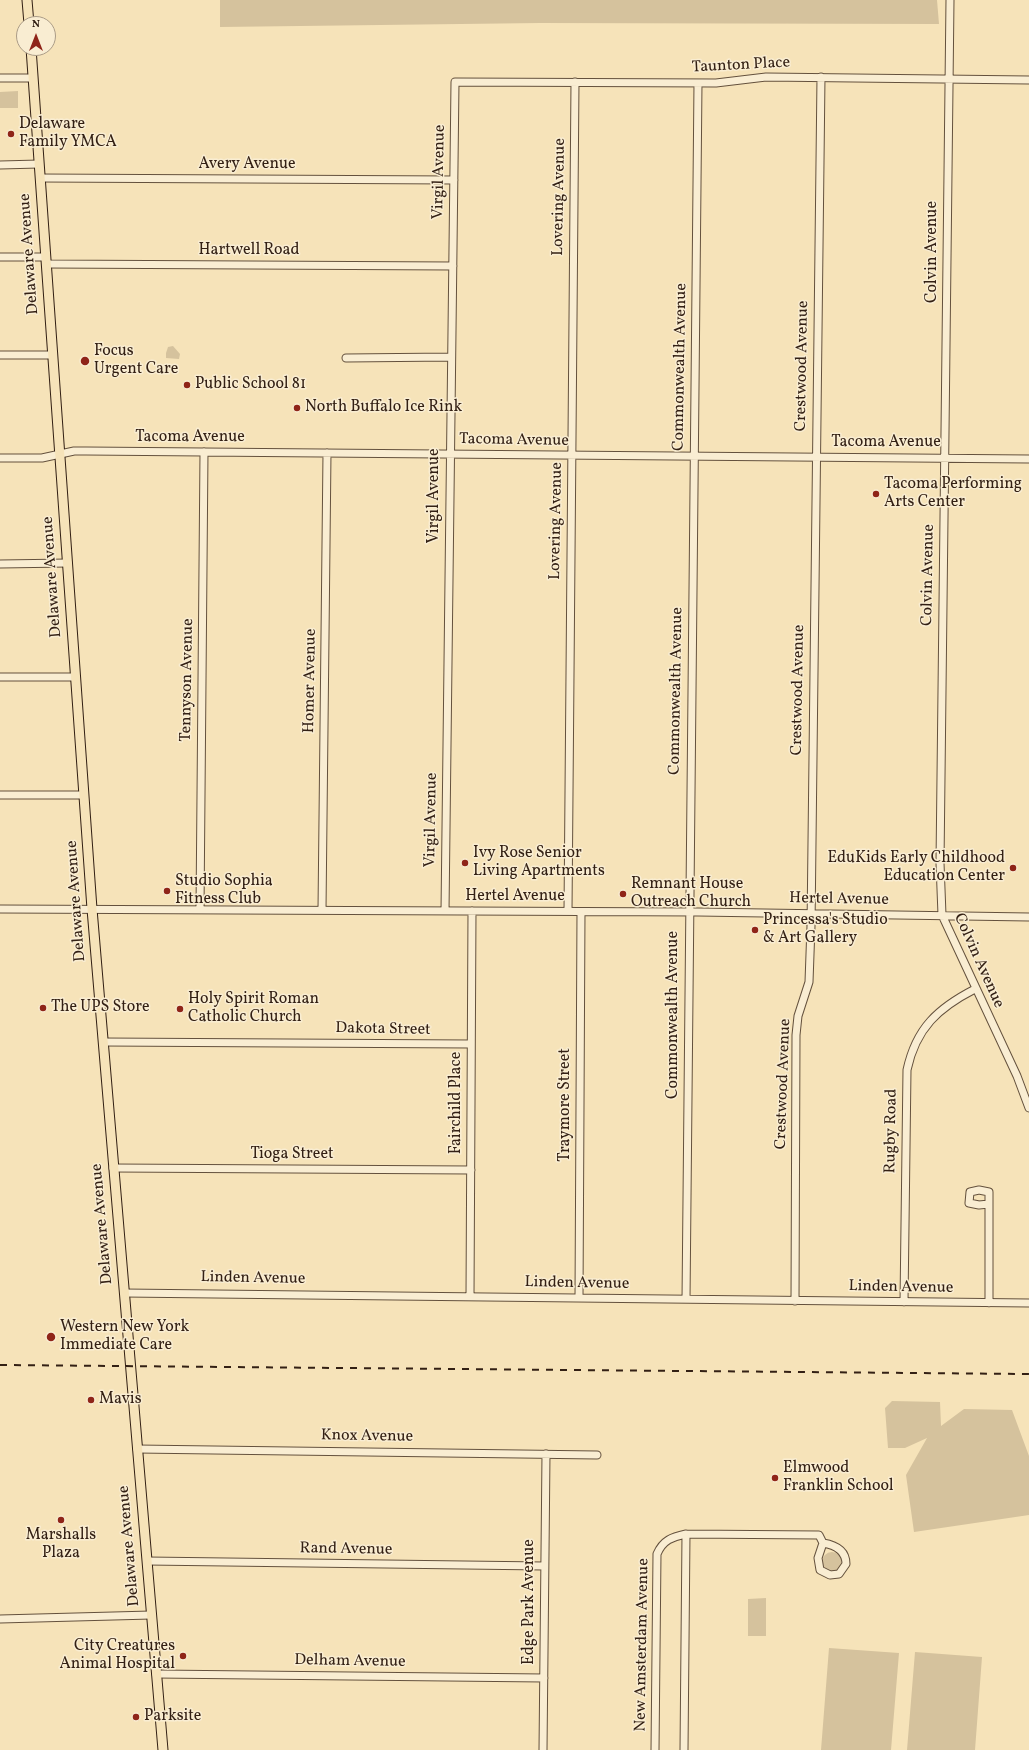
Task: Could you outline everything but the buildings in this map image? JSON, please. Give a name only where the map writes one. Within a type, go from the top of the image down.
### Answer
[{"type":"main road","points":[[27,0],[28,16]]},
{"type":"main road","name":"Delaware Avenue","points":[[32,56],[92,909],[163,1750]]},
{"type":"street","name":"Colvin Avenue","points":[[950,0],[940,863],[942,915],[1016,1076],[1029,1108]]},
{"type":"street","name":"Taunton Place","points":[[455,82],[716,83],[766,77],[1029,80]]},
{"type":"street","name":"Crestwood Avenue","points":[[795,1301],[796,1035],[798,1016],[809,982],[811,913],[821,77]]},
{"type":"street","points":[[0,78],[33,78]]},
{"type":"street","name":"Virgil Avenue","points":[[445,911],[449,454],[455,82]]},
{"type":"street","name":"Lovering Avenue","points":[[568,911],[575,82]]},
{"type":"street","name":"Commonwealth Avenue","points":[[686,1299],[698,83]]},
{"type":"street","points":[[0,165],[39,164]]},
{"type":"street","name":"Avery Avenue","points":[[40,178],[454,180]]},
{"type":"street","name":"Hartwell Road","points":[[0,258],[45,260],[453,266]]},
{"type":"street","points":[[0,355],[52,354]]},
{"type":"street","points":[[346,358],[451,357]]},
{"type":"street","name":"Tacoma Avenue","points":[[0,458],[42,458],[74,451],[1029,459]]},
{"type":"street","name":"Tennyson Avenue","points":[[200,909],[204,452]]},
{"type":"street","name":"Homer Avenue","points":[[322,910],[327,453]]},
{"type":"street","points":[[0,564],[68,562]]},
{"type":"street","points":[[0,677],[76,677]]},
{"type":"street","points":[[0,795],[84,795]]},
{"type":"street","name":"Hertel Avenue","points":[[0,909],[568,911],[1029,917]]},
{"type":"street","name":"Fairchild Place","points":[[470,1296],[472,911]]},
{"type":"street","name":"Traymore Street","points":[[579,1298],[581,912]]},
{"type":"street","name":"Rugby Road","points":[[904,1302],[907,1070],[914,1047],[926,1025],[945,1006],[975,989]]},
{"type":"street","name":"Dakota Street","points":[[103,1042],[471,1044]]},
{"type":"street","name":"Tioga Street","points":[[113,1168],[471,1170]]},
{"type":"street","points":[[988,1303],[989,1204]]},
{"type":"street","name":"Linden Avenue","points":[[124,1293],[1029,1303]]},
{"type":"street","name":"Knox Avenue","points":[[137,1449],[597,1455]]},
{"type":"street","name":"Edge Park Avenue","points":[[543,1750],[546,1454]]},
{"type":"street","points":[[684,1750],[686,1534]]},
{"type":"street","name":"New Amsterdam Avenue","points":[[655,1750],[657,1554],[660,1546],[669,1538],[686,1534],[819,1535],[823,1543],[818,1562],[820,1570],[827,1574],[838,1574],[846,1564],[844,1555],[836,1546],[823,1543]]},
{"type":"street","name":"Rand Avenue","points":[[147,1561],[544,1566]]},
{"type":"street","points":[[0,1620],[151,1615]]},
{"type":"street","name":"Delham Avenue","points":[[156,1674],[544,1678]]},
{"type":"shaded area","points":[[220,0],[937,0],[939,24],[540,23],[220,27]]},
{"type":"shaded area","points":[[18,91],[18,108],[0,108],[0,92]]},
{"type":"shaded area","points":[[173,346],[180,354],[179,359],[166,358],[168,347]]},
{"type":"shaded area","points":[[892,1401],[940,1402],[941,1426],[964,1409],[1012,1410],[1029,1456],[1029,1515],[914,1532],[906,1475],[927,1438],[905,1448],[888,1448],[885,1408]]},
{"type":"shaded area","points":[[832,1552],[839,1555],[842,1562],[839,1569],[832,1572],[825,1569],[822,1562],[825,1555]]},
{"type":"shaded area","points":[[766,1598],[766,1636],[748,1636],[748,1599]]},
{"type":"shaded area","points":[[829,1648],[899,1653],[891,1750],[821,1750]]},
{"type":"shaded area","points":[[915,1652],[982,1657],[975,1750],[907,1750]]},
{"type":"railway","points":[[0,1365],[1029,1374]]},
{"type":"place","name":"Delaware Family YMCA","points":[[11,134]]},
{"type":"place","name":"Focus Urgent Care","points":[[85,361]]},
{"type":"place","name":"Public School 81","points":[[187,385]]},
{"type":"place","name":"North Buffalo Ice Rink","points":[[297,408]]},
{"type":"place","name":"Tacoma Performing Arts Center","points":[[876,494]]},
{"type":"place","name":"Ivy Rose Senior Living Apartments","points":[[465,863]]},
{"type":"place","name":"EduKids Early Childhood Education Center","points":[[1013,868]]},
{"type":"place","name":"Studio Sophia Fitness Club","points":[[167,891]]},
{"type":"place","name":"Remnant House Outreach Church","points":[[623,894]]},
{"type":"place","name":"Princessa's Studio & Art Gallery","points":[[755,930]]},
{"type":"place","name":"The UPS Store","points":[[43,1008]]},
{"type":"place","name":"Holy Spirit Roman Catholic Church","points":[[180,1009]]},
{"type":"place","name":"Western New York Immediate Care","points":[[51,1337]]},
{"type":"place","name":"Mavis","points":[[91,1400]]},
{"type":"place","name":"Elmwood Franklin School","points":[[775,1478]]},
{"type":"place","name":"Marshalls Plaza","points":[[61,1520]]},
{"type":"place","name":"City Creatures Animal Hospital","points":[[183,1656]]},
{"type":"place","name":"Parksite","points":[[136,1717]]}]
